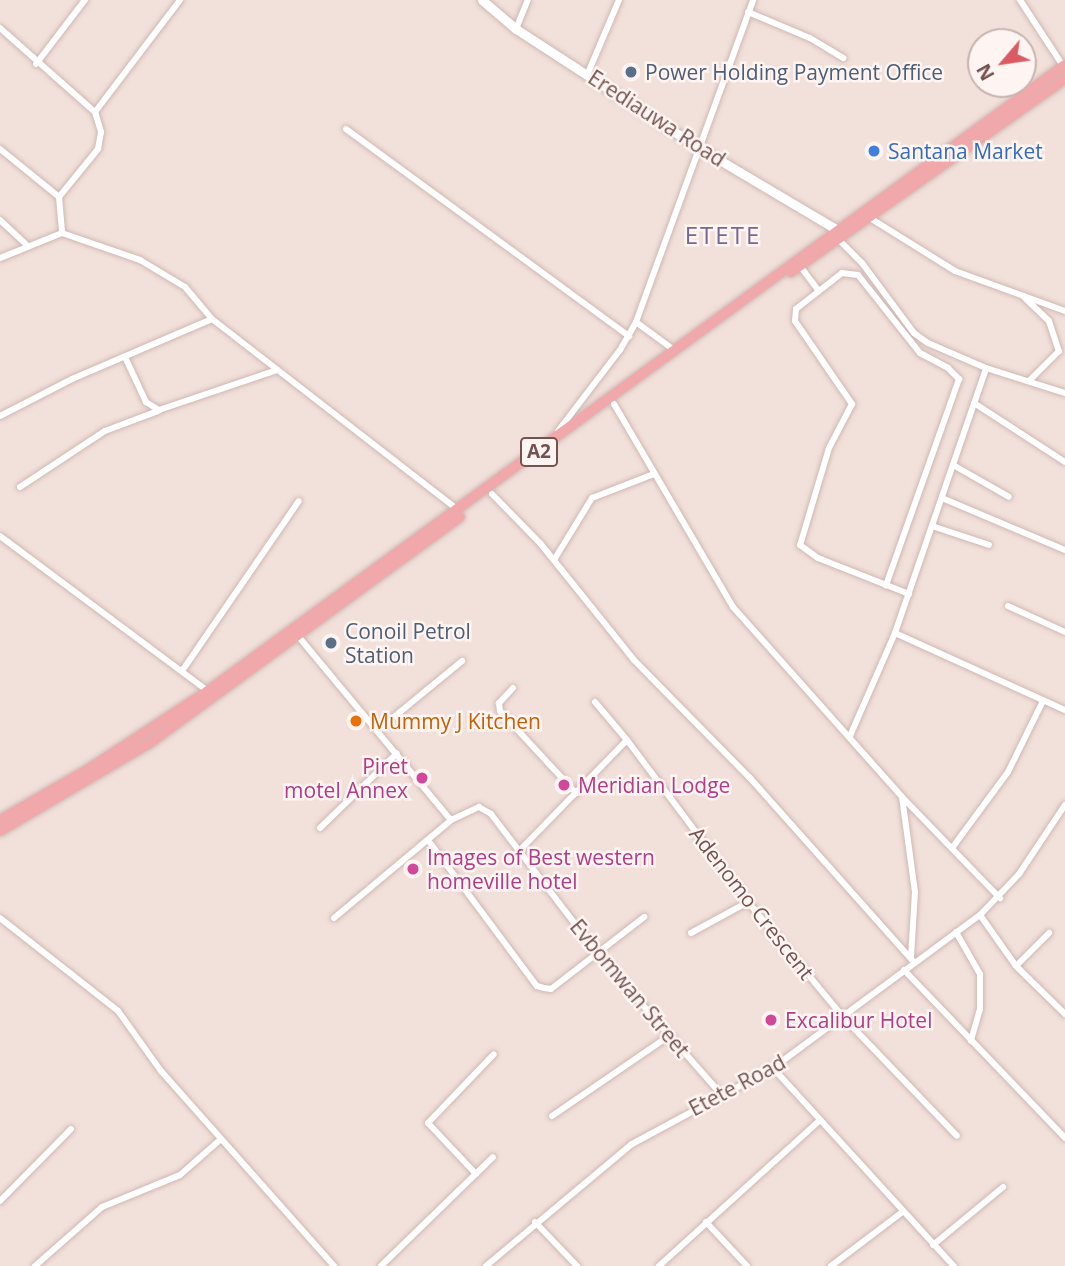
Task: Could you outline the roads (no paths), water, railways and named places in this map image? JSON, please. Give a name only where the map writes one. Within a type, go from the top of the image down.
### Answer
[{"type":"highway","name":"A2","points":[[0,820],[50,797],[151,741],[614,404],[800,266],[837,234],[870,218],[1047,85],[1064,66]]},
{"type":"highway","name":"A2","points":[[0,831],[208,691],[837,234],[1047,85],[1065,79]]},
{"type":"street","points":[[36,64],[85,0]]},
{"type":"street","points":[[95,113],[180,0]]},
{"type":"street","name":"Erediauwa Road","points":[[482,0],[516,29],[837,234]]},
{"type":"street","points":[[516,29],[528,0]]},
{"type":"street","points":[[588,73],[619,0]]},
{"type":"street","points":[[552,443],[629,336],[636,322],[753,0]]},
{"type":"street","points":[[1020,0],[1064,66]]},
{"type":"street","points":[[748,12],[810,38],[843,58]]},
{"type":"street","points":[[0,28],[36,64],[95,113],[101,132],[98,149],[59,197],[62,233]]},
{"type":"street","points":[[346,129],[629,336]]},
{"type":"street","points":[[0,149],[59,197]]},
{"type":"street","points":[[870,218],[955,271],[1064,311]]},
{"type":"street","points":[[0,220],[26,244]]},
{"type":"street","points":[[0,258],[26,244],[62,233],[140,260],[185,287],[212,319],[458,510]]},
{"type":"street","points":[[837,234],[914,333],[986,368],[1065,393]]},
{"type":"street","points":[[800,266],[819,291]]},
{"type":"street","points":[[886,585],[959,379],[948,368],[920,353],[858,275],[842,273],[796,309],[795,321],[852,404],[829,449],[800,545],[818,558],[886,585],[909,594]]},
{"type":"street","points":[[1022,295],[1049,321],[1058,356],[1041,366],[1029,382]]},
{"type":"street","points":[[1049,321],[1064,311]]},
{"type":"street","points":[[0,416],[212,319]]},
{"type":"street","points":[[636,322],[676,351]]},
{"type":"street","points":[[125,357],[146,402],[159,410]]},
{"type":"street","points":[[850,736],[895,634],[986,368]]},
{"type":"street","points":[[20,487],[105,431],[277,370]]},
{"type":"street","points":[[974,403],[1065,462]]},
{"type":"street","points":[[614,404],[733,607],[902,797],[1000,898]]},
{"type":"street","points":[[953,465],[1009,497]]},
{"type":"street","points":[[554,560],[592,498],[654,474]]},
{"type":"street","points":[[492,494],[554,560],[634,660],[814,846],[913,961]]},
{"type":"street","points":[[942,498],[1065,550]]},
{"type":"street","points":[[182,671],[299,501]]},
{"type":"street","points":[[932,526],[989,545]]},
{"type":"street","points":[[0,536],[208,691]]},
{"type":"street","points":[[1008,606],[1065,632]]},
{"type":"street","points":[[895,634],[1065,710]]},
{"type":"street","points":[[298,635],[452,820]]},
{"type":"street","points":[[377,730],[462,661]]},
{"type":"street","points":[[513,688],[499,703],[500,711],[576,793]]},
{"type":"street","points":[[952,848],[1008,772],[1043,701]]},
{"type":"street","name":"Adenomo Crescent","points":[[595,702],[627,740],[748,902],[844,1018],[957,1136]]},
{"type":"street","points":[[520,850],[627,740]]},
{"type":"street","points":[[320,828],[397,752]]},
{"type":"street","points":[[902,797],[915,892],[913,961]]},
{"type":"street","name":"Etete Road","points":[[486,1266],[535,1222],[632,1144],[773,1068],[844,1018],[913,961],[980,915],[1000,898],[1065,805]]},
{"type":"street","name":"Evbomwan Street","points":[[334,918],[452,820],[479,807],[491,814],[598,954],[721,1094]]},
{"type":"street","points":[[428,840],[537,986],[551,989],[644,917]]},
{"type":"street","points":[[691,933],[748,902]]},
{"type":"street","points":[[980,915],[1016,966],[1065,1014]]},
{"type":"street","points":[[0,918],[118,1011],[220,1140],[334,1266]]},
{"type":"street","points":[[956,932],[980,974],[980,1009],[971,1041]]},
{"type":"street","points":[[1016,966],[1049,933]]},
{"type":"street","points":[[904,970],[1065,1138]]},
{"type":"street","points":[[552,1116],[669,1036]]},
{"type":"street","points":[[476,1174],[428,1123],[494,1054]]},
{"type":"street","points":[[773,1068],[901,1213],[954,1266]]},
{"type":"street","points":[[659,1266],[818,1121]]},
{"type":"street","points":[[0,1201],[71,1129]]},
{"type":"street","points":[[35,1266],[102,1207],[180,1175],[220,1140]]},
{"type":"street","points":[[381,1266],[494,1157]]},
{"type":"street","points":[[933,1245],[1003,1187]]},
{"type":"street","points":[[831,1266],[901,1213]]},
{"type":"street","points":[[535,1222],[577,1266]]},
{"type":"street","points":[[706,1222],[747,1266]]},
{"type":"street","points":[[940,1266],[948,1259]]},
{"type":"place","name":"Power Holding Payment Office","points":[[631,72]]},
{"type":"place","name":"Santana Market","points":[[874,151]]},
{"type":"place","name":"Conoil Petrol Station","points":[[331,643]]},
{"type":"place","name":"Mummy J Kitchen","points":[[356,721]]},
{"type":"place","name":"Piret motel Annex","points":[[422,778]]},
{"type":"place","name":"Meridian Lodge","points":[[564,785]]},
{"type":"place","name":"Images of Best western homeville hotel","points":[[413,869]]},
{"type":"place","name":"Excalibur Hotel","points":[[771,1020]]},
{"type":"district","name":"ETETE","points":[[723,235]]}]
